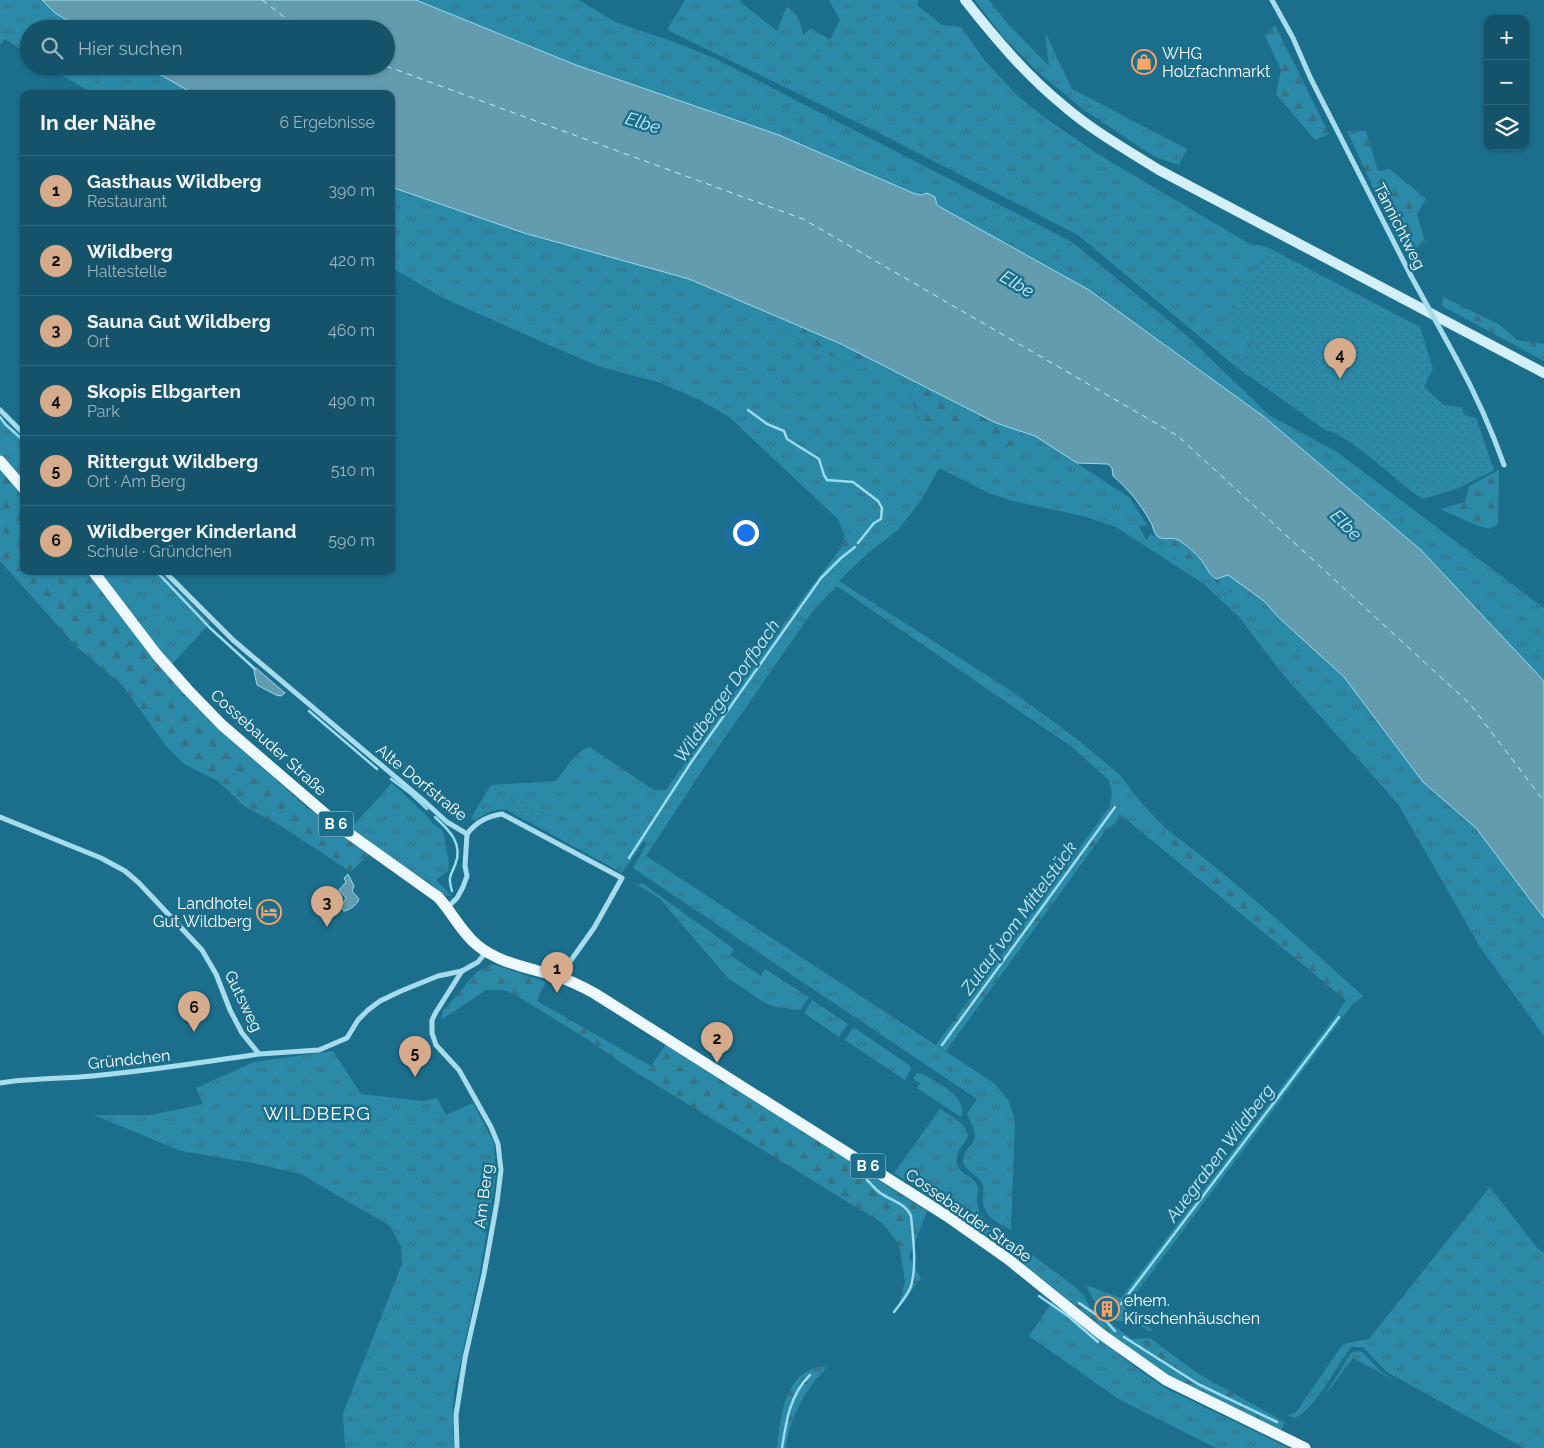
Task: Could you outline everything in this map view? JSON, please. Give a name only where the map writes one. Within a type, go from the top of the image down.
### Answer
[{"type":"main road","points":[[965,0],[1001,46],[1032,78],[1064,107],[1110,140],[1167,174],[1544,373]]},
{"type":"main road","points":[[0,462],[20,484]]},
{"type":"main road","name":"Cossebauder Straße","points":[[96,575],[157,655],[222,725],[344,830],[377,855],[428,888],[448,907],[464,931],[486,952],[514,964],[559,977],[594,993],[947,1216],[1008,1259],[1101,1334],[1166,1380],[1305,1448]]},
{"type":"street","name":"Tännichtweg","points":[[1272,0],[1293,38],[1310,77],[1411,276],[1473,390],[1504,465]]},
{"type":"street","points":[[0,410],[20,430]]},
{"type":"street","name":"Alte Dorfstraße","points":[[168,575],[233,640],[447,822],[467,834],[473,826],[488,816],[502,814],[622,878],[594,928],[559,977]]},
{"type":"street","name":"Gutsweg","points":[[0,817],[101,858],[125,871],[155,899],[202,950],[216,974],[230,1010],[242,1033],[259,1054],[319,1050],[347,1038],[358,1020],[380,1001],[438,976],[462,971],[478,962],[486,952]]},
{"type":"street","points":[[448,907],[457,898],[467,876],[465,866],[467,834]]},
{"type":"street","name":"Am Berg","points":[[457,1448],[456,1415],[465,1358],[494,1220],[501,1170],[498,1144],[491,1127],[459,1070],[436,1045],[432,1033],[432,1020],[462,971]]},
{"type":"street","name":"Gründchen","points":[[0,1083],[144,1071],[259,1054]]},
{"type":"green space","points":[[0,0],[42,0],[55,13],[67,20],[20,20],[20,49],[5,39],[0,45]]},
{"type":"green space","points":[[416,0],[579,0],[615,22],[680,44],[716,59],[1072,242],[1185,334],[1269,415],[1337,452],[1544,608],[1544,681],[1421,550],[1263,416],[1089,290],[942,208],[937,205],[936,200],[913,193],[779,135],[576,65]]},
{"type":"green space","points":[[685,0],[742,0],[739,1],[777,31],[787,6],[799,18],[803,35],[811,28],[830,40],[840,20],[829,0],[919,0],[917,5],[942,25],[961,27],[985,61],[1018,96],[1044,117],[1096,153],[1248,243],[1267,247],[1252,276],[1254,341],[1236,367],[1078,235],[869,128],[667,30]]},
{"type":"green space","points":[[975,0],[989,0],[1006,22],[1049,66],[1045,32],[1072,89],[1187,149],[1179,165],[1155,157],[1084,110],[1039,73],[1002,36]]},
{"type":"green space","points":[[1275,25],[1329,134],[1315,140],[1276,94],[1281,70],[1265,36]]},
{"type":"green space","points":[[61,75],[161,75],[187,90],[87,90]]},
{"type":"green space","points":[[1347,131],[1366,131],[1378,171],[1390,169],[1426,199],[1417,214],[1425,242],[1416,248],[1399,244]]},
{"type":"green space","points":[[395,188],[524,233],[689,279],[783,320],[783,332],[861,370],[868,358],[916,382],[910,395],[924,431],[969,427],[1028,450],[1035,436],[1130,498],[1147,525],[1139,526],[1146,540],[1151,534],[1163,539],[1161,546],[1195,571],[1205,565],[1221,589],[1232,591],[1240,584],[1264,601],[1278,617],[1344,677],[1423,782],[1476,828],[1544,918],[1544,1036],[1480,947],[1398,804],[1281,672],[1239,617],[1204,584],[1116,527],[1083,516],[1013,501],[989,493],[939,468],[922,499],[898,530],[868,553],[839,581],[1013,692],[1078,740],[1120,775],[1138,799],[1165,828],[1155,843],[1110,806],[1112,793],[1109,780],[1072,747],[837,586],[812,612],[703,769],[646,856],[994,1083],[1009,1101],[1015,1121],[1011,1230],[996,1222],[985,1210],[982,1182],[963,1163],[965,1153],[975,1136],[967,1114],[977,1099],[633,868],[647,843],[644,841],[622,873],[538,827],[545,813],[513,796],[505,809],[489,812],[475,821],[471,818],[491,785],[556,781],[580,752],[590,747],[654,790],[666,790],[761,654],[767,658],[814,590],[811,587],[822,573],[826,577],[857,552],[845,536],[838,519],[729,417],[700,400],[658,382],[601,367],[443,298],[395,269]]},
{"type":"green space","points":[[1267,247],[1420,327],[1433,369],[1424,387],[1444,405],[1462,407],[1464,415],[1476,418],[1494,470],[1459,488],[1423,499],[1344,438],[1327,431],[1236,367],[1254,341],[1228,319]]},
{"type":"green space","points":[[1443,297],[1500,325],[1517,340],[1544,344],[1544,361],[1442,306]]},
{"type":"green space","points":[[783,320],[841,344],[868,358],[861,370],[783,332]]},
{"type":"green space","points":[[916,382],[996,423],[1035,436],[1029,450],[987,450],[969,427],[924,431],[910,395]]},
{"type":"green space","points":[[0,417],[20,434],[20,478],[0,455]]},
{"type":"green space","points":[[0,469],[20,492],[20,575],[91,575],[215,724],[303,804],[368,855],[351,872],[281,826],[244,806],[219,782],[184,764],[167,747],[122,685],[76,646],[0,561]]},
{"type":"green space","points":[[1499,470],[1498,524],[1491,529],[1478,526],[1440,509],[1465,502],[1469,486]]},
{"type":"green space","points":[[845,536],[857,552],[826,577],[822,573],[841,548]]},
{"type":"green space","points":[[1163,539],[1176,539],[1195,553],[1205,565],[1195,572],[1161,546]]},
{"type":"green space","points":[[101,575],[163,575],[210,623],[171,665]]},
{"type":"green space","points":[[1228,575],[1240,584],[1232,592],[1221,589],[1216,579]]},
{"type":"green space","points":[[811,587],[815,590],[767,658],[761,654]]},
{"type":"green space","points":[[392,783],[433,824],[441,829],[444,835],[449,864],[448,871],[436,880],[452,896],[443,895],[430,883],[350,829]]},
{"type":"green space","points":[[513,796],[546,813],[538,827],[505,809]]},
{"type":"green space","points":[[1110,806],[1123,817],[1106,830],[946,1051],[936,1045]]},
{"type":"green space","points":[[1165,828],[1241,889],[1363,996],[1352,1005],[1155,843]]},
{"type":"green space","points":[[642,883],[734,949],[730,955],[761,976],[765,969],[809,997],[800,1010],[776,1007],[765,1003],[728,978],[660,899],[638,885]]},
{"type":"green space","points":[[492,964],[546,982],[537,1001],[651,1066],[667,1043],[927,1211],[909,1257],[921,1278],[897,1310],[905,1282],[899,1244],[882,1223],[632,1070],[584,1037],[504,990],[486,990],[441,1020],[443,1011],[477,972]]},
{"type":"green space","points":[[812,1000],[848,1024],[839,1037],[804,1013]]},
{"type":"green space","points":[[1346,1000],[1352,1005],[1125,1308],[1152,1330],[1150,1332],[1139,1325],[1114,1320],[1104,1315],[1098,1308],[1087,1288],[1088,1286],[1121,1298]]},
{"type":"green space","points":[[853,1027],[909,1065],[911,1069],[905,1080],[845,1040]]},
{"type":"green space","points":[[333,1051],[361,1094],[422,1101],[437,1098],[446,1115],[473,1103],[494,1143],[496,1174],[480,1272],[454,1393],[454,1448],[345,1448],[343,1413],[402,1264],[401,1246],[390,1226],[301,1174],[253,1163],[181,1151],[94,1115],[151,1115],[203,1104],[196,1088],[254,1062]]},
{"type":"green space","points":[[917,1073],[923,1074],[956,1096],[962,1109],[961,1117],[917,1088],[920,1083],[913,1079]]},
{"type":"green space","points":[[940,1109],[957,1120],[967,1131],[968,1136],[960,1149],[957,1162],[961,1171],[973,1180],[978,1187],[978,1204],[984,1220],[1073,1285],[1084,1296],[1075,1305],[970,1222],[894,1173]]},
{"type":"green space","points":[[1490,1187],[1537,1248],[1544,1253],[1544,1448],[1524,1448],[1387,1372],[1363,1347],[1351,1347],[1325,1387],[1302,1414],[1294,1418],[1288,1415],[1296,1412],[1343,1344],[1369,1339]]},
{"type":"green space","points":[[1084,1296],[1090,1308],[1132,1339],[1150,1338],[1197,1373],[1265,1411],[1260,1421],[1169,1375],[1105,1330],[1075,1305]]},
{"type":"green space","points":[[1053,1301],[1136,1368],[1167,1389],[1289,1448],[1216,1448],[1117,1398],[1029,1336]]},
{"type":"green space","points":[[1356,1351],[1362,1352],[1379,1370],[1397,1382],[1353,1358],[1323,1398],[1351,1353]]},
{"type":"green space","points":[[817,1367],[825,1367],[824,1371],[804,1396],[794,1416],[786,1448],[777,1448],[786,1398],[796,1381],[803,1374]]},
{"type":"green space","points":[[1265,1411],[1285,1422],[1281,1430],[1260,1421]]},
{"type":"water","name":"Elbe","points":[[42,0],[416,0],[576,65],[779,135],[913,193],[921,195],[927,193],[935,197],[937,205],[942,208],[1089,290],[1263,416],[1421,550],[1544,681],[1544,918],[1476,828],[1423,782],[1344,677],[1278,617],[1264,601],[1228,575],[1216,579],[1195,554],[1178,540],[1158,537],[1142,508],[1129,491],[1113,476],[1112,468],[1108,464],[1077,463],[1035,436],[996,423],[841,344],[689,279],[524,233],[395,188],[395,90],[187,90],[161,75],[395,75],[395,20],[67,20],[55,13]]},
{"type":"water","points":[[256,668],[285,693],[281,696],[276,695],[257,685],[254,671]]},
{"type":"water","points":[[348,874],[354,886],[352,891],[359,899],[353,907],[344,911],[341,907],[346,898],[339,890],[346,882],[344,878]]},
{"type":"waterway","name":"Wildberger Dorfbach","points":[[748,410],[767,424],[784,431],[787,439],[819,459],[827,480],[853,482],[878,501],[882,508],[881,519],[874,523],[858,543]]},
{"type":"waterway","points":[[0,417],[20,437]]},
{"type":"waterway","name":"Wildberger Dorfbach","points":[[629,858],[692,761],[821,578],[855,547]]},
{"type":"waterway","points":[[160,575],[210,628],[255,669]]},
{"type":"waterway","points":[[309,711],[377,769]]},
{"type":"waterway","points":[[391,779],[427,809]]},
{"type":"waterway","name":"Zulauf vom Mittelstück","points":[[942,1045],[1115,807]]},
{"type":"waterway","points":[[435,817],[450,832],[458,850],[450,880],[452,891]]},
{"type":"waterway","name":"Auegraben Wildberg","points":[[1121,1304],[1339,1017]]},
{"type":"waterway","name":"Zulauf vom Mittelstück","points":[[867,1180],[883,1195],[905,1208],[911,1216],[914,1251],[913,1278],[908,1293],[894,1312]]},
{"type":"waterway","points":[[1039,1296],[1068,1316],[1098,1342]]},
{"type":"waterway","points":[[1079,1303],[1107,1322],[1115,1331]]},
{"type":"waterway","name":"Auegraben Wildberg","points":[[1111,1317],[1117,1309]]},
{"type":"waterway","name":"Auegraben Wildberg","points":[[1124,1337],[1198,1384],[1277,1422]]},
{"type":"waterway","name":"Zulauf vom Mittelstück","points":[[782,1448],[787,1418],[793,1400],[810,1375]]},
{"type":"ferry route","points":[[262,0],[288,20]]},
{"type":"ferry route","points":[[395,69],[803,219],[1178,436],[1470,704],[1544,801]]},
{"type":"place","name":"WHG Holzfachmarkt","points":[[1144,62]]},
{"type":"place","name":"Skopis Elbgarten","points":[[1340,379]]},
{"type":"place","name":"Landhotel Gut Wildberg","points":[[269,912]]},
{"type":"place","name":"Sauna Gut Wildberg","points":[[327,927]]},
{"type":"place","name":"Gasthaus Wildberg","points":[[557,993]]},
{"type":"place","name":"Wildberger Kinderland","points":[[194,1032]]},
{"type":"place","name":"Wildberg","points":[[717,1063]]},
{"type":"place","name":"Rittergut Wildberg","points":[[415,1077]]},
{"type":"place","name":"ehem. Kirschenhäuschen","points":[[1107,1309]]},
{"type":"district","name":"WILDBERG","points":[[317,1113]]}]
